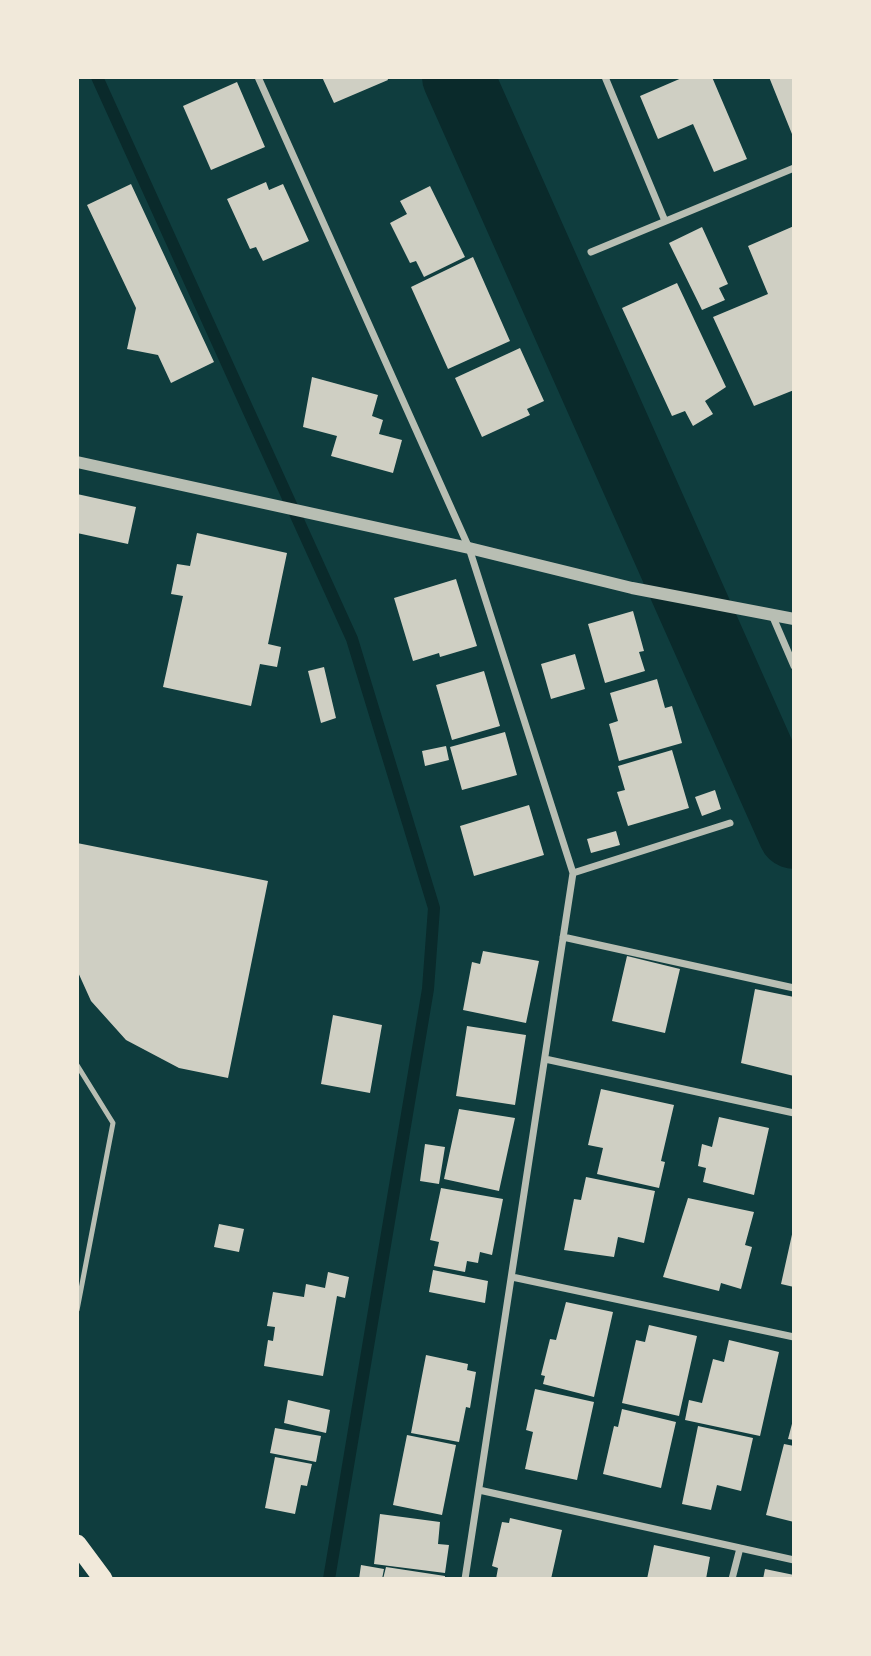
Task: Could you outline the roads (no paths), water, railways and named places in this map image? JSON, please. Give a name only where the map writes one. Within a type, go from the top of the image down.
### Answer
[{"type":"highway","points":[[77,1544],[103,1579]]},
{"type":"street","points":[[258,77],[469,548],[573,873],[465,1579]]},
{"type":"street","points":[[605,77],[665,221]]},
{"type":"street","points":[[592,252],[794,167]]},
{"type":"street","points":[[77,462],[469,548],[632,588],[794,619]]},
{"type":"street","points":[[772,615],[794,666]]},
{"type":"street","points":[[573,873],[730,823]]},
{"type":"street","points":[[563,937],[794,988]]},
{"type":"street","points":[[545,1059],[794,1113]]},
{"type":"street","points":[[512,1276],[794,1337]]},
{"type":"street","points":[[479,1490],[794,1560]]},
{"type":"street","points":[[732,1579],[740,1548]]},
{"type":"lane","points":[[77,1065],[113,1123],[77,1310]]},
{"type":"waterway","points":[[97,77],[352,639],[434,908],[428,989],[329,1579]]},
{"type":"waterway","points":[[458,77],[794,833]]}]
